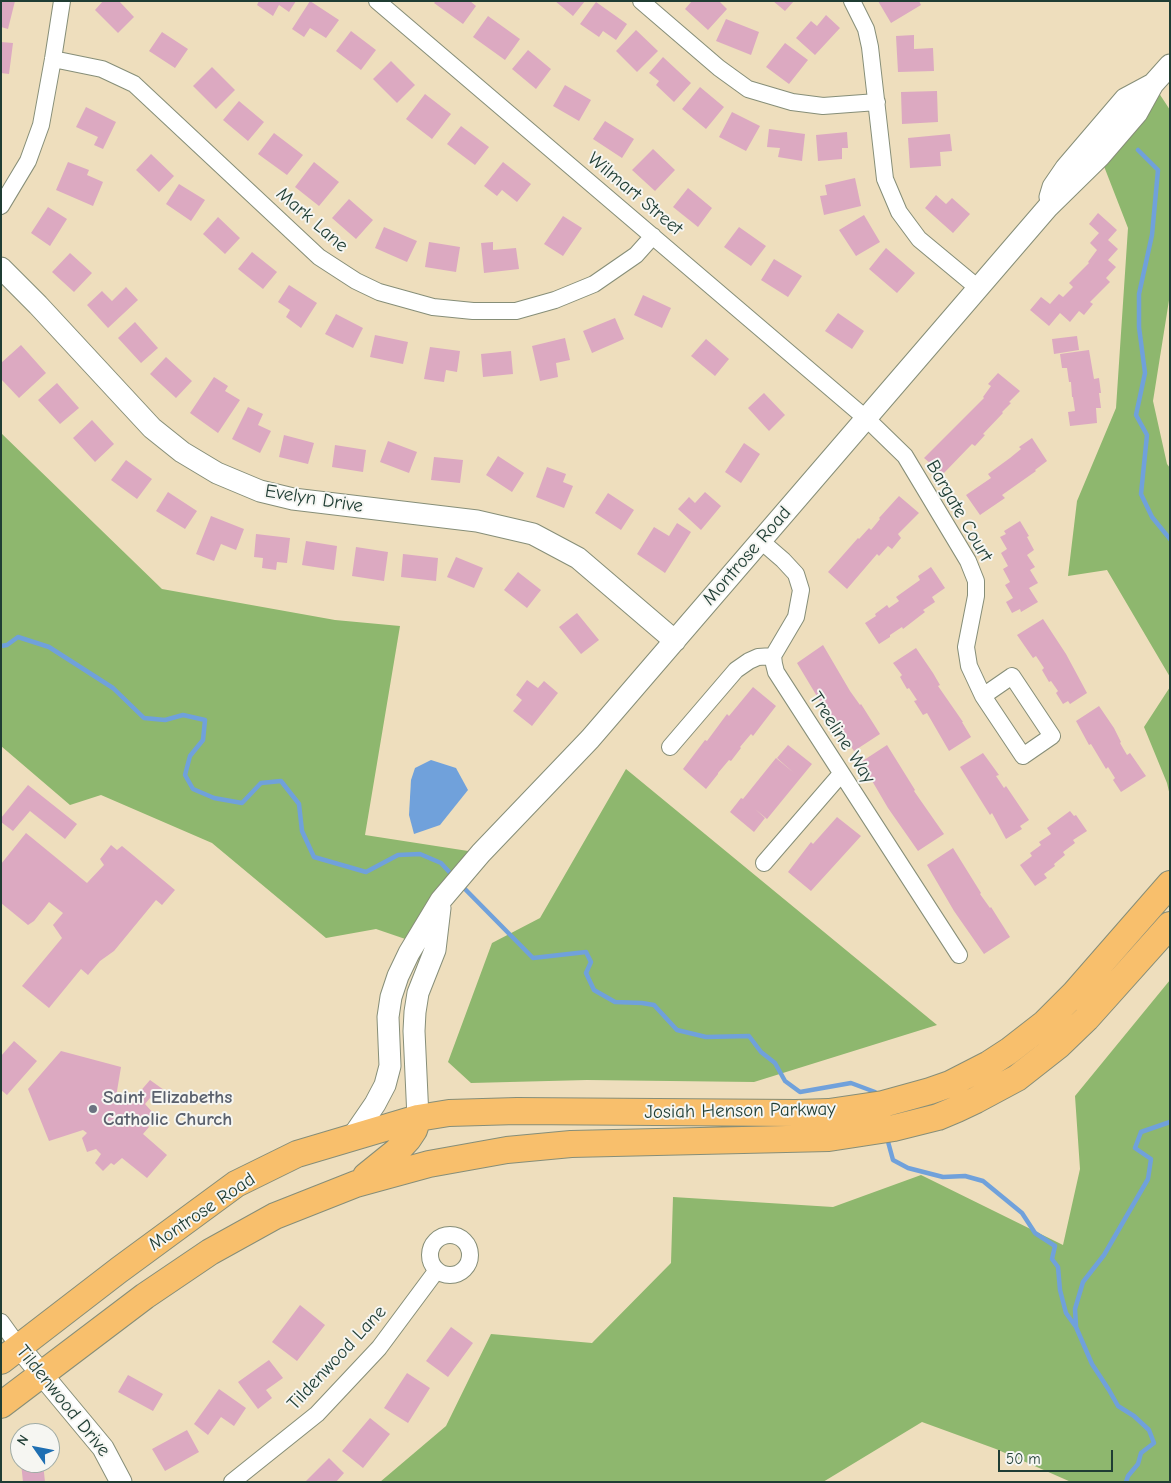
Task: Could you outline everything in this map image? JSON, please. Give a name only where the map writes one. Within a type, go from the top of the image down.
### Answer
[{"type":"main road","name":"Josiah Henson Parkway","points":[[350,1139],[418,1118],[449,1113],[517,1111],[829,1112],[883,1104],[912,1097],[950,1084],[970,1074],[1009,1051],[1040,1028],[1074,994],[1170,884]]},
{"type":"main road","name":"Josiah Henson Parkway","points":[[356,1184],[438,1162],[537,1146],[611,1142],[829,1138],[872,1132],[938,1117],[976,1100],[1017,1078],[1046,1056],[1086,1019],[1170,925]]},
{"type":"main road","points":[[356,1184],[397,1151],[414,1130],[418,1118]]},
{"type":"main road","name":"Montrose Road","points":[[10,1354],[119,1270],[236,1184],[297,1154],[350,1139]]},
{"type":"main road","name":"Montrose Road","points":[[1,1404],[145,1296],[210,1252],[276,1216],[356,1184]]},
{"type":"street","points":[[1,206],[28,161],[41,125],[54,59],[62,1]]},
{"type":"street","name":"Wilmart Street","points":[[376,1],[866,419]]},
{"type":"street","points":[[641,1],[719,68],[748,88],[792,102],[823,106],[877,102]]},
{"type":"street","points":[[852,1],[866,29],[870,47],[885,179],[900,212],[919,239],[978,288]]},
{"type":"street","name":"Mark Lane","points":[[54,59],[102,69],[134,84],[319,257],[356,281],[379,292],[433,307],[473,312],[516,311],[556,300],[594,284],[636,255],[653,236]]},
{"type":"street","name":"Montrose Road","points":[[350,1139],[375,1104],[385,1085],[390,1066],[388,1017],[398,976],[409,953],[441,900],[481,853],[590,739],[1048,207],[1100,156],[1137,113],[1153,84],[1170,65]]},
{"type":"street","name":"Evelyn Drive","points":[[1,268],[38,305],[152,428],[182,452],[218,474],[260,491],[292,499],[477,521],[533,534],[578,558],[675,641]]},
{"type":"street","name":"Bargate Court","points":[[866,419],[905,456],[968,561],[976,581],[976,596],[966,646],[969,666],[983,696],[1023,756],[1052,736],[1012,676],[983,696]]},
{"type":"street","points":[[670,747],[736,670],[758,657],[774,656],[796,617],[801,590],[796,574],[784,560],[761,541]]},
{"type":"street","name":"Treeline Way","points":[[774,656],[776,672],[959,955]]},
{"type":"street","points":[[764,863],[841,774]]},
{"type":"street","points":[[418,1118],[414,1031],[415,1012],[418,993],[435,950],[441,900]]},
{"type":"street","name":"Tildenwood Lane","points":[[232,1482],[317,1414],[379,1348],[437,1270]]},
{"type":"street","name":"Tildenwood Drive","points":[[1,1322],[10,1354],[41,1374],[103,1448],[121,1482]]},
{"type":"green space","points":[[1153,84],[1170,110],[1170,294],[1153,401],[1167,464],[1170,468],[1170,677],[1107,570],[1068,576],[1077,501],[1116,408],[1128,228],[1100,156]]},
{"type":"green space","points":[[1,433],[162,589],[335,620],[400,626],[365,835],[481,853],[417,943],[376,929],[326,938],[212,843],[101,795],[70,805],[1,746]]},
{"type":"green space","points":[[1170,687],[1170,796],[1167,783],[1144,727]]},
{"type":"green space","points":[[626,769],[937,1025],[754,1082],[587,1080],[471,1083],[448,1062],[492,943],[540,918]]},
{"type":"green space","points":[[1170,980],[1170,1482],[1071,1482],[996,1449],[922,1422],[823,1482],[380,1482],[446,1426],[491,1334],[592,1343],[671,1263],[673,1197],[833,1207],[921,1175],[1063,1245],[1080,1169],[1075,1096]]},
{"type":"water","points":[[431,760],[456,768],[468,790],[440,825],[414,834],[409,815],[411,780],[415,768]]},
{"type":"building","points":[[1,1],[15,1],[8,29],[1,27]]},
{"type":"building","points":[[103,1],[119,1],[134,17],[118,33],[95,10]]},
{"type":"building","points":[[259,1],[296,1],[289,12],[279,5],[273,16],[257,5]]},
{"type":"building","points":[[310,1],[339,20],[326,38],[310,28],[304,37],[292,29]]},
{"type":"building","points":[[436,1],[470,1],[476,6],[463,24],[434,3]]},
{"type":"building","points":[[555,1],[585,1],[573,16]]},
{"type":"building","points":[[692,1],[719,1],[727,9],[708,30],[685,9]]},
{"type":"building","points":[[773,1],[794,1],[785,11]]},
{"type":"building","points":[[878,1],[919,1],[921,5],[891,23]]},
{"type":"building","points":[[596,2],[627,24],[616,40],[603,31],[599,37],[580,24]]},
{"type":"building","points":[[826,15],[840,28],[815,55],[796,38],[811,21],[817,26]]},
{"type":"building","points":[[488,16],[520,39],[505,60],[473,37]]},
{"type":"building","points":[[726,19],[759,32],[751,55],[716,41]]},
{"type":"building","points":[[636,30],[658,51],[637,72],[616,51]]},
{"type":"building","points":[[351,31],[376,50],[361,70],[336,51]]},
{"type":"building","points":[[162,32],[188,49],[175,68],[149,51]]},
{"type":"building","points":[[914,35],[914,49],[933,48],[934,71],[898,72],[896,36]]},
{"type":"building","points":[[1,42],[13,43],[9,74],[1,73]]},
{"type":"building","points":[[785,43],[808,60],[789,84],[766,67]]},
{"type":"building","points":[[528,50],[551,69],[536,89],[512,69]]},
{"type":"building","points":[[663,57],[691,83],[674,102],[656,85],[659,81],[649,73]]},
{"type":"building","points":[[391,61],[415,85],[397,103],[373,79]]},
{"type":"building","points":[[212,67],[235,90],[216,109],[193,86]]},
{"type":"building","points":[[565,85],[591,100],[579,121],[553,106]]},
{"type":"building","points":[[700,87],[724,107],[706,129],[682,109]]},
{"type":"building","points":[[937,91],[938,122],[902,124],[901,92]]},
{"type":"building","points":[[425,94],[451,114],[432,139],[406,119]]},
{"type":"building","points":[[239,101],[264,122],[248,141],[223,120]]},
{"type":"building","points":[[86,107],[116,122],[103,149],[94,145],[98,137],[76,127]]},
{"type":"building","points":[[732,112],[760,126],[746,151],[719,137]]},
{"type":"building","points":[[605,121],[634,139],[622,158],[593,139]]},
{"type":"building","points":[[461,126],[489,147],[475,165],[447,144]]},
{"type":"building","points":[[769,129],[805,134],[802,161],[778,157],[780,148],[767,147]]},
{"type":"building","points":[[847,132],[848,148],[842,148],[842,159],[818,161],[816,135]]},
{"type":"building","points":[[274,133],[303,155],[287,175],[258,154]]},
{"type":"building","points":[[950,134],[952,151],[940,152],[941,166],[910,168],[908,138]]},
{"type":"building","points":[[653,149],[675,170],[655,191],[632,170]]},
{"type":"building","points":[[151,154],[174,176],[159,192],[136,170]]},
{"type":"building","points":[[68,162],[89,170],[87,175],[103,182],[93,206],[56,190]]},
{"type":"building","points":[[314,162],[339,182],[319,206],[295,187]]},
{"type":"building","points":[[503,162],[531,184],[517,202],[502,190],[497,196],[484,186]]},
{"type":"building","points":[[855,178],[861,206],[824,215],[820,196],[827,195],[825,185]]},
{"type":"building","points":[[179,184],[205,200],[191,221],[166,204]]},
{"type":"building","points":[[688,188],[712,208],[698,227],[673,207]]},
{"type":"building","points":[[936,195],[946,204],[952,198],[970,214],[953,233],[925,208]]},
{"type":"building","points":[[349,199],[373,220],[356,239],[332,218]]},
{"type":"building","points":[[48,207],[67,219],[50,246],[31,233]]},
{"type":"building","points":[[1098,213],[1117,230],[1108,240],[1118,249],[1108,260],[1116,267],[1106,278],[1110,282],[1090,302],[1093,304],[1084,315],[1079,311],[1070,322],[1060,313],[1049,326],[1030,310],[1041,297],[1050,304],[1059,294],[1063,297],[1073,287],[1069,283],[1089,263],[1097,250],[1090,243],[1099,233],[1089,224]]},
{"type":"building","points":[[864,215],[880,242],[856,256],[839,230]]},
{"type":"building","points":[[563,216],[582,228],[563,256],[544,244]]},
{"type":"building","points":[[218,217],[240,238],[225,254],[203,234]]},
{"type":"building","points":[[384,227],[417,241],[407,262],[375,248]]},
{"type":"building","points":[[739,227],[766,246],[751,266],[724,247]]},
{"type":"building","points":[[429,242],[460,247],[456,272],[425,267]]},
{"type":"building","points":[[493,242],[493,250],[516,248],[519,269],[484,273],[481,243]]},
{"type":"building","points":[[886,248],[915,273],[897,293],[869,269]]},
{"type":"building","points":[[252,252],[277,272],[263,289],[238,269]]},
{"type":"building","points":[[70,253],[92,273],[74,292],[52,272]]},
{"type":"building","points":[[774,259],[802,276],[788,297],[761,280]]},
{"type":"building","points":[[289,285],[317,303],[301,328],[286,317],[290,310],[278,302]]},
{"type":"building","points":[[126,287],[138,300],[108,328],[87,305],[102,291],[112,301]]},
{"type":"building","points":[[643,295],[671,308],[662,328],[634,315]]},
{"type":"building","points":[[838,313],[864,331],[852,349],[825,331]]},
{"type":"building","points":[[336,314],[363,328],[353,348],[325,334]]},
{"type":"building","points":[[615,318],[624,339],[592,353],[583,331]]},
{"type":"building","points":[[135,322],[158,348],[141,363],[118,338]]},
{"type":"building","points":[[375,335],[408,342],[403,364],[370,357]]},
{"type":"building","points":[[1077,336],[1079,350],[1054,354],[1052,339]]},
{"type":"building","points":[[565,338],[570,360],[556,363],[558,377],[540,381],[532,346]]},
{"type":"building","points":[[706,339],[729,359],[715,376],[691,356]]},
{"type":"building","points":[[21,345],[46,373],[19,398],[1,379],[1,363]]},
{"type":"building","points":[[430,347],[460,351],[457,372],[446,370],[444,382],[424,379]]},
{"type":"building","points":[[1089,350],[1094,379],[1099,378],[1101,408],[1096,408],[1097,423],[1070,426],[1068,412],[1075,411],[1071,382],[1069,382],[1067,368],[1062,368],[1060,354]]},
{"type":"building","points":[[511,351],[513,374],[483,377],[481,354]]},
{"type":"building","points":[[166,357],[192,381],[176,398],[150,374]]},
{"type":"building","points":[[998,373],[1020,391],[1009,402],[1011,403],[983,434],[985,435],[975,446],[972,444],[943,474],[924,458],[984,398],[991,386],[988,384]]},
{"type":"building","points":[[214,377],[228,386],[225,391],[240,400],[218,433],[190,413]]},
{"type":"building","points":[[57,383],[79,408],[60,424],[38,400]]},
{"type":"building","points":[[764,393],[785,415],[769,431],[748,408]]},
{"type":"building","points":[[248,407],[263,414],[258,425],[271,431],[260,453],[232,439]]},
{"type":"building","points":[[92,420],[114,444],[95,462],[73,438]]},
{"type":"building","points":[[284,435],[314,443],[308,464],[279,457]]},
{"type":"building","points":[[1032,438],[1047,461],[1002,495],[1005,498],[980,515],[966,495],[991,478],[988,474],[1021,449],[1019,447]]},
{"type":"building","points":[[388,441],[417,452],[409,473],[380,462]]},
{"type":"building","points":[[744,443],[760,454],[741,483],[725,472]]},
{"type":"building","points":[[335,445],[366,450],[363,472],[332,467]]},
{"type":"building","points":[[498,456],[524,473],[512,492],[486,475]]},
{"type":"building","points":[[434,457],[463,460],[460,483],[431,480]]},
{"type":"building","points":[[126,460],[152,479],[137,499],[111,480]]},
{"type":"building","points":[[547,467],[566,474],[563,482],[573,486],[564,508],[536,497]]},
{"type":"building","points":[[168,492],[197,511],[185,529],[156,511]]},
{"type":"building","points":[[705,492],[721,506],[701,530],[678,509],[689,497],[695,503]]},
{"type":"building","points":[[608,493],[634,510],[621,530],[595,513]]},
{"type":"building","points":[[899,496],[919,513],[898,534],[901,538],[892,549],[888,546],[879,556],[877,554],[847,589],[828,572],[858,538],[869,528],[871,530]]},
{"type":"building","points":[[211,516],[244,529],[236,550],[221,544],[214,561],[196,554]]},
{"type":"building","points":[[1020,521],[1029,536],[1027,537],[1034,550],[1027,555],[1035,567],[1030,570],[1038,583],[1029,588],[1038,602],[1021,612],[1020,609],[1012,613],[1006,602],[1013,598],[1005,585],[1010,582],[1003,569],[1008,566],[1001,553],[1007,549],[1000,537],[1006,534],[1004,531]]},
{"type":"building","points":[[677,523],[691,532],[665,573],[637,554],[654,527],[669,536]]},
{"type":"building","points":[[256,534],[290,538],[287,563],[277,562],[276,570],[262,568],[263,558],[254,557]]},
{"type":"building","points":[[306,541],[337,546],[334,570],[302,565]]},
{"type":"building","points":[[356,547],[388,552],[384,581],[352,576]]},
{"type":"building","points":[[403,554],[438,558],[436,581],[401,577]]},
{"type":"building","points":[[456,557],[483,568],[474,588],[447,577]]},
{"type":"building","points":[[931,567],[945,588],[932,597],[935,602],[923,610],[925,612],[879,644],[865,623],[876,616],[875,614],[887,605],[889,608],[899,601],[896,597],[920,580],[918,576]]},
{"type":"building","points":[[518,572],[541,590],[527,608],[504,590]]},
{"type":"building","points":[[577,613],[599,640],[581,654],[559,627]]},
{"type":"building","points":[[1043,619],[1066,654],[1087,693],[1070,704],[1068,701],[1063,704],[1056,693],[1058,691],[1051,681],[1049,682],[1042,670],[1044,668],[1036,656],[1033,658],[1017,635]]},
{"type":"building","points":[[823,645],[850,691],[861,704],[880,734],[854,751],[824,708],[797,663]]},
{"type":"building","points":[[916,648],[971,737],[949,751],[927,713],[923,715],[914,701],[917,700],[909,688],[907,689],[900,677],[902,675],[893,663]]},
{"type":"building","points":[[527,680],[538,688],[544,681],[558,693],[532,726],[513,711],[522,700],[516,695]]},
{"type":"building","points":[[753,687],[776,706],[753,736],[751,734],[731,761],[729,760],[706,789],[683,769],[727,714],[729,716]]},
{"type":"building","points":[[1099,706],[1114,728],[1127,755],[1130,753],[1146,776],[1121,792],[1113,780],[1115,778],[1108,767],[1106,769],[1091,744],[1089,745],[1076,721]]},
{"type":"building","points":[[788,745],[812,764],[767,819],[755,809],[765,818],[754,832],[730,812],[776,758],[794,773],[777,758]]},
{"type":"building","points":[[887,745],[914,791],[944,834],[918,851],[888,808],[861,762]]},
{"type":"building","points":[[983,753],[999,775],[996,776],[1004,788],[1006,786],[1029,820],[1020,826],[1022,829],[1006,839],[992,813],[990,815],[960,767]]},
{"type":"building","points":[[28,785],[77,824],[65,839],[30,811],[13,831],[1,822],[1,818]]},
{"type":"building","points":[[1070,811],[1074,816],[1076,815],[1087,831],[1073,840],[1075,843],[1063,852],[1065,855],[1044,874],[1047,878],[1035,886],[1020,865],[1032,856],[1030,853],[1041,845],[1039,842],[1051,834],[1047,828]]},
{"type":"building","points":[[837,817],[861,836],[811,891],[788,872],[811,842],[813,844]]},
{"type":"building","points":[[26,833],[87,883],[104,865],[100,859],[111,845],[117,850],[122,846],[175,890],[162,905],[156,900],[114,951],[100,961],[88,975],[81,969],[49,1008],[22,986],[62,938],[53,925],[63,913],[49,902],[34,921],[28,925],[1,903],[1,864]]},
{"type":"building","points":[[953,848],[980,894],[991,907],[1010,937],[984,954],[954,911],[927,865]]},
{"type":"building","points":[[14,1041],[37,1061],[7,1095],[1,1090],[1,1056]]},
{"type":"building","name":"Saint Elizabeths Catholic Church","points":[[61,1051],[121,1067],[116,1097],[131,1102],[150,1080],[164,1090],[155,1103],[150,1098],[145,1104],[154,1114],[145,1123],[149,1127],[143,1134],[167,1155],[147,1178],[122,1158],[114,1165],[111,1163],[103,1171],[95,1163],[101,1154],[96,1149],[87,1152],[82,1138],[87,1133],[83,1130],[49,1141],[28,1089]]},
{"type":"building","points":[[300,1305],[325,1325],[297,1361],[272,1342]]},
{"type":"building","points":[[451,1327],[473,1343],[448,1377],[426,1361]]},
{"type":"building","points":[[269,1360],[283,1378],[266,1390],[272,1398],[258,1409],[238,1382]]},
{"type":"building","points":[[407,1373],[430,1388],[408,1423],[384,1408]]},
{"type":"building","points":[[128,1375],[163,1394],[153,1411],[118,1392]]},
{"type":"building","points":[[219,1389],[246,1408],[234,1426],[221,1417],[208,1435],[194,1424]]},
{"type":"building","points":[[370,1418],[390,1434],[363,1468],[342,1451]]},
{"type":"building","points":[[187,1430],[199,1452],[165,1471],[152,1449]]},
{"type":"building","points":[[329,1458],[344,1473],[336,1482],[305,1482]]},
{"type":"building","points":[[22,1473],[44,1473],[45,1482],[23,1482]]},
{"type":"waterway","points":[[1138,150],[1158,170],[1152,235],[1139,294],[1139,327],[1145,373],[1136,415],[1147,435],[1141,494],[1152,517],[1170,539]]},
{"type":"waterway","points":[[1,646],[7,645],[18,637],[49,647],[113,688],[144,718],[165,720],[183,715],[205,720],[203,740],[190,756],[185,775],[193,789],[214,798],[242,803],[261,783],[281,781],[299,804],[302,831],[314,857],[366,872],[398,855],[420,854],[441,863],[453,876]]},
{"type":"waterway","points":[[461,885],[533,958],[586,952],[591,962],[586,973],[594,990],[615,1002],[654,1005],[677,1030],[706,1037],[749,1036],[761,1052],[775,1063],[785,1081],[800,1092],[851,1083],[875,1092],[876,1096]]},
{"type":"waterway","points":[[1076,1326],[1075,1309],[1083,1282],[1104,1255],[1148,1179],[1151,1159],[1135,1148],[1141,1132],[1170,1122]]},
{"type":"waterway","points":[[887,1138],[893,1160],[908,1168],[943,1177],[965,1176],[983,1181],[1022,1213],[1035,1233],[1055,1246],[1052,1259],[1058,1267],[1060,1290],[1066,1313],[1076,1327],[1092,1364],[1118,1406],[1134,1416],[1149,1430],[1154,1443],[1141,1453],[1138,1464],[1128,1476],[1126,1482]]},
{"type":"place","name":"Saint Elizabeths Catholic Church","points":[[93,1109]]}]
